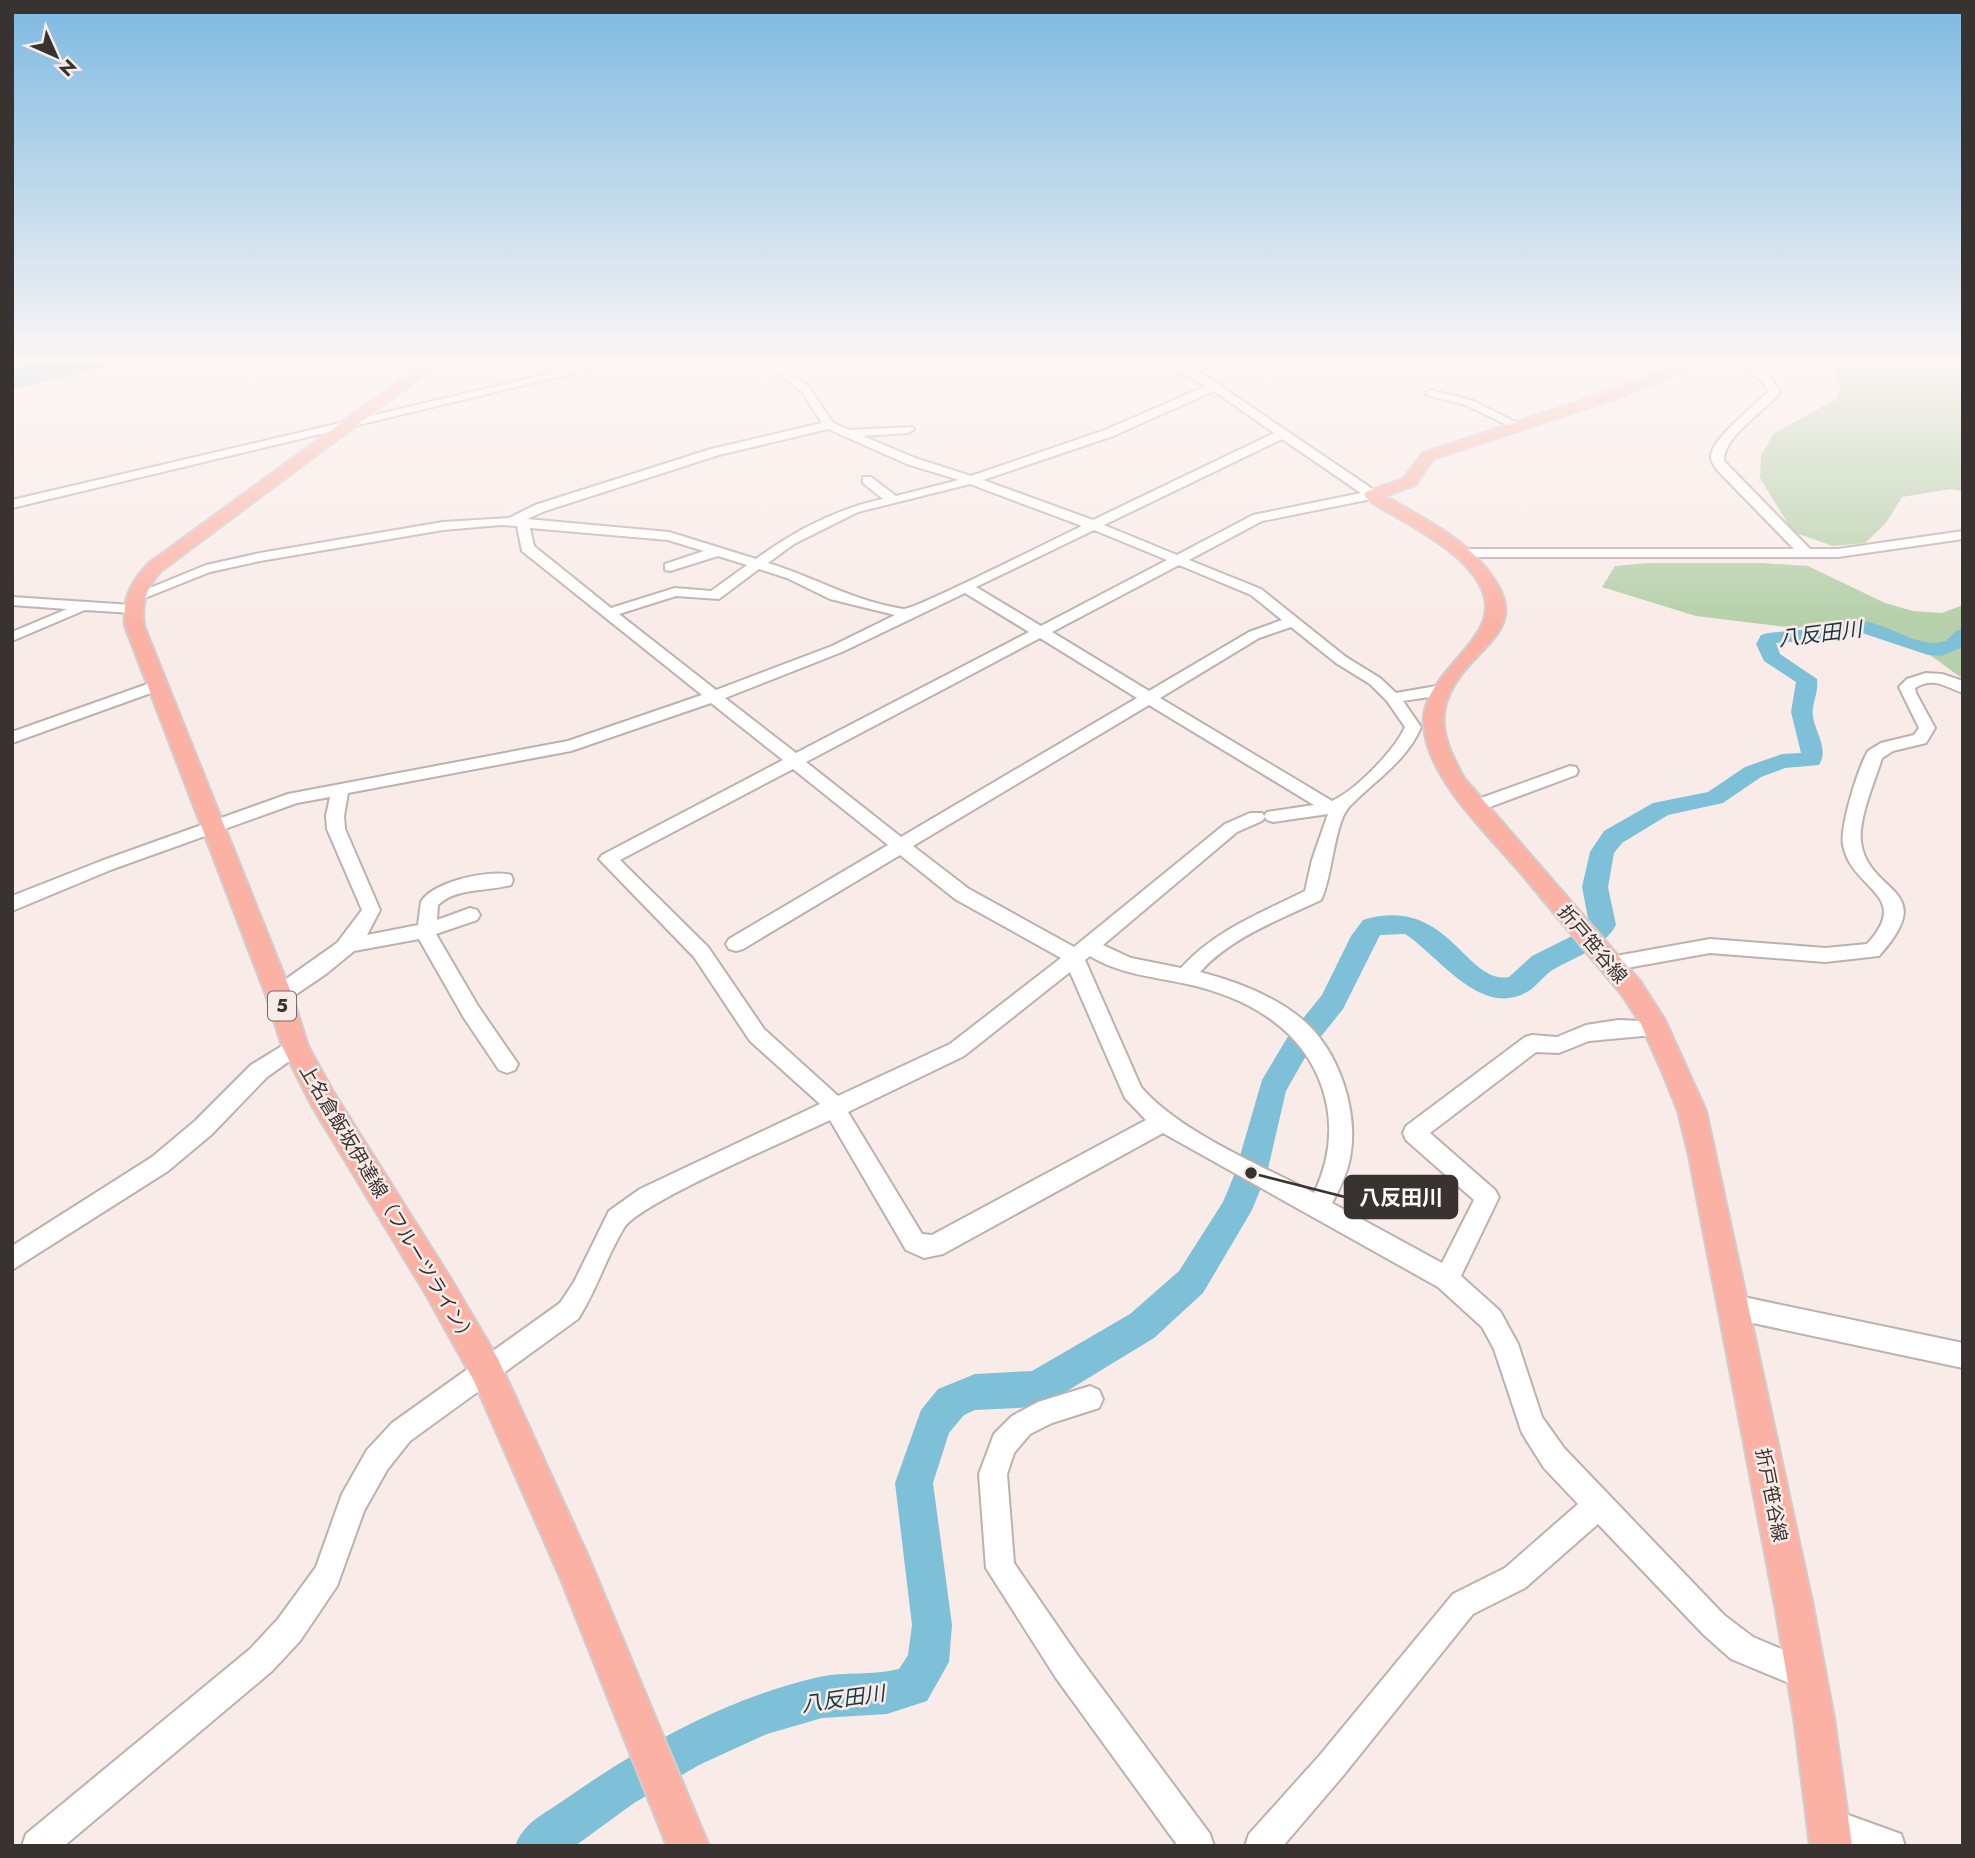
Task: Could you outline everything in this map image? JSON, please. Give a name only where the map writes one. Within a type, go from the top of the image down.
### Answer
[{"type":"main road","points":[[134,603],[144,578],[155,567],[317,449]]},
{"type":"main road","points":[[1372,495],[1409,482],[1414,478],[1422,460],[1451,449]]},
{"type":"main road","name":"折戸笹谷線","points":[[1372,495],[1461,553],[1490,586],[1497,615],[1488,637],[1442,691],[1424,730],[1476,806],[1631,989],[1657,1028],[1692,1111],[1734,1307],[1806,1675],[1830,1835]]},
{"type":"main road","name":"上名倉飯坂伊達線（フルーツライン）","points":[[134,603],[137,637],[279,995],[295,1046],[322,1098],[438,1286],[486,1370],[575,1569],[688,1846]]},
{"type":"street","points":[[16,507],[249,449]]},
{"type":"street","points":[[517,522],[540,508],[728,449]]},
{"type":"street","points":[[38,1846],[261,1660],[289,1630],[327,1576],[352,1504],[377,1460],[401,1432],[569,1311],[598,1261],[612,1225],[623,1212],[648,1196],[957,1050],[1082,952],[1231,828],[1265,817],[1336,806],[1346,802],[1407,741],[1424,730],[1376,681],[1341,660],[1256,592],[1093,525],[883,449]]},
{"type":"street","points":[[609,613],[675,592],[714,596],[762,564],[789,541],[854,509],[971,481],[1064,449]]},
{"type":"street","points":[[12,905],[107,865],[294,798],[571,746],[713,697],[837,649],[1251,449]]},
{"type":"street","points":[[1304,449],[1372,495]]},
{"type":"street","points":[[1720,449],[1717,459],[1726,472],[1806,553]]},
{"type":"street","points":[[867,480],[894,501]]},
{"type":"street","points":[[1163,1122],[935,1246],[924,1247],[907,1235],[836,1108],[757,1035],[701,952],[608,859],[1258,518],[1372,495]]},
{"type":"street","points":[[517,522],[527,548],[962,894],[1064,949],[1132,967],[1185,976],[1252,999],[1304,1035],[1335,1092],[1342,1112],[1342,1135],[1335,1172],[1319,1207]]},
{"type":"street","points":[[12,601],[82,607],[134,603],[206,569],[284,552],[443,526],[517,522],[660,534],[762,564],[798,577],[835,596],[908,614]]},
{"type":"street","points":[[1461,553],[1806,553],[1878,549],[1963,535]]},
{"type":"street","points":[[670,567],[716,552]]},
{"type":"street","points":[[966,587],[1336,806]]},
{"type":"street","points":[[12,637],[82,607]]},
{"type":"street","points":[[736,944],[1254,635],[1293,621]]},
{"type":"street","points":[[1610,964],[1710,946],[1825,955],[1872,951],[1894,925],[1895,911],[1890,898],[1857,860],[1851,841],[1874,755],[1887,747],[1920,739],[1927,727],[1925,718],[1908,694],[1907,687],[1911,682],[1921,678],[1940,679],[1963,688]]},
{"type":"street","points":[[12,738],[156,686]]},
{"type":"street","points":[[1393,698],[1442,691]]},
{"type":"street","points":[[1476,806],[1570,771]]},
{"type":"street","points":[[279,995],[312,974],[348,944],[366,922],[370,910],[337,829],[335,817],[341,788]]},
{"type":"street","points":[[1185,976],[1203,956],[1232,935],[1314,895],[1336,806]]},
{"type":"street","points":[[504,880],[449,890],[435,898],[428,907],[426,930],[471,1012],[507,1064]]},
{"type":"street","points":[[348,944],[378,942],[470,915]]},
{"type":"street","points":[[1082,952],[1133,1092],[1146,1108],[1163,1122],[1447,1279],[1491,1320],[1505,1344],[1531,1424],[1554,1458],[1714,1625],[1742,1648],[1806,1675]]},
{"type":"street","points":[[1447,1279],[1487,1198],[1413,1133],[1532,1043],[1559,1045],[1586,1033],[1618,1028],[1657,1028]]},
{"type":"street","points":[[12,1259],[160,1164],[204,1128],[259,1071],[295,1046]]},
{"type":"street","points":[[1734,1307],[1963,1356]]},
{"type":"street","points":[[1090,1399],[1047,1410],[1021,1425],[1004,1444],[993,1474],[1000,1568],[1067,1667],[1198,1846]]},
{"type":"street","points":[[1261,1846],[1331,1766],[1463,1604],[1515,1578],[1599,1504]]},
{"type":"street","points":[[1830,1835],[1889,1846]]},
{"type":"green space","points":[[1765,449],[1963,449],[1963,491],[1951,489],[1902,497],[1886,523],[1865,543],[1833,546],[1793,532],[1760,478],[1761,456]]},
{"type":"green space","points":[[1649,563],[1761,563],[1808,566],[1885,603],[1913,611],[1942,613],[1963,605],[1963,679],[1919,647],[1858,622],[1794,628],[1696,616],[1602,587],[1615,566]]},
{"type":"waterway","name":"八反田川","points":[[537,1846],[619,1788],[684,1750],[763,1714],[822,1697],[887,1693],[912,1686],[928,1662],[932,1625],[914,1483],[934,1423],[951,1402],[975,1392],[1036,1389],[1142,1326],[1191,1282],[1236,1210],[1251,1173],[1272,1089],[1297,1046],[1333,1001],[1364,936],[1372,927],[1393,924],[1414,927],[1476,978],[1503,988],[1516,986],[1541,964],[1583,942],[1603,925],[1595,887],[1602,852],[1613,837],[1661,809],[1715,798],[1753,772],[1782,761],[1811,760],[1812,748],[1802,712],[1807,693],[1806,679],[1771,657],[1766,644],[1768,639],[1821,634],[1859,626],[1928,649],[1941,649],[1953,645],[1963,635]]},
{"type":"place","name":"八反田川","points":[[1251,1173]]}]
